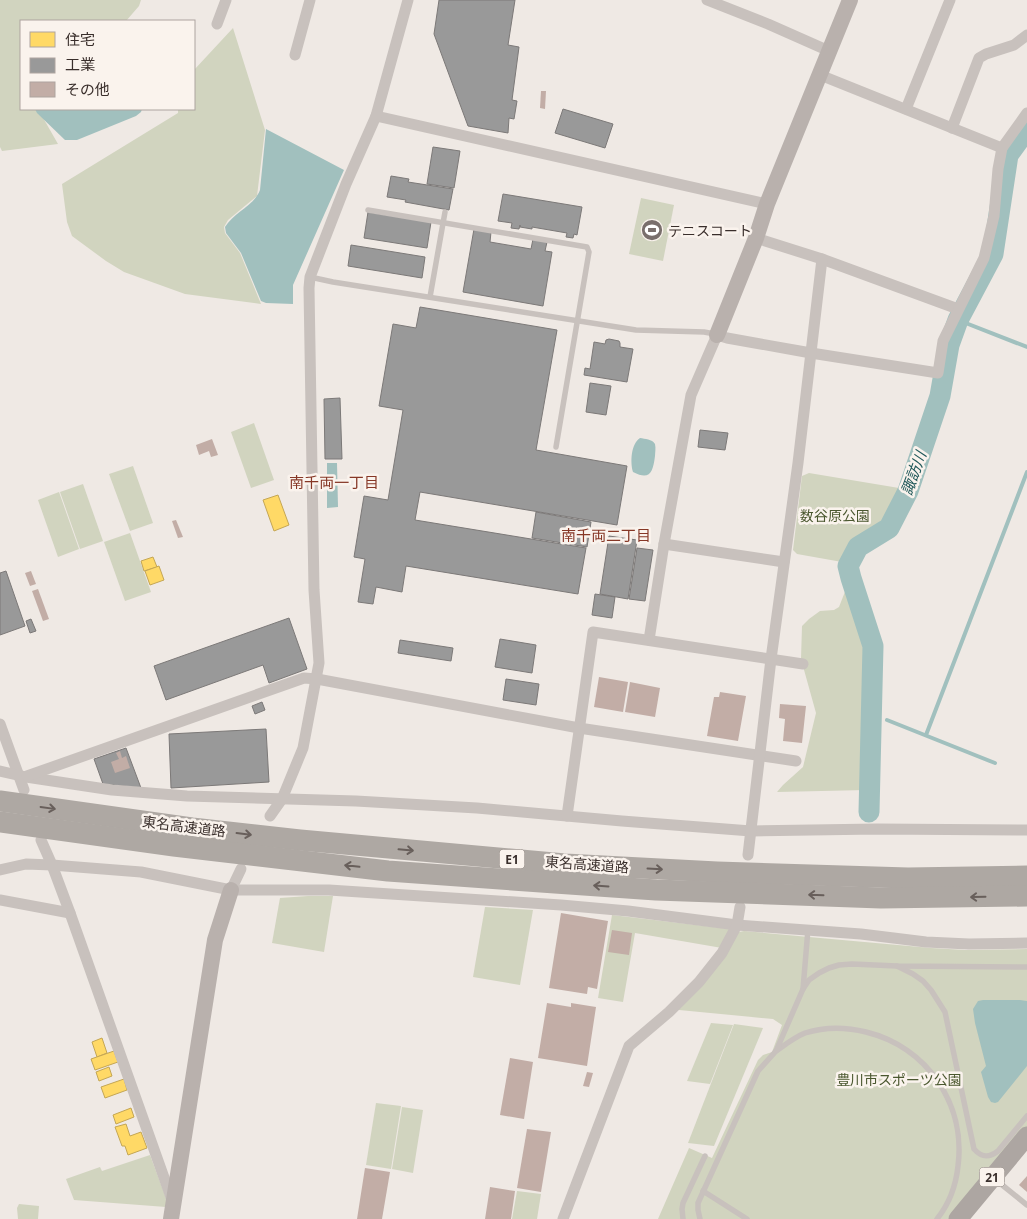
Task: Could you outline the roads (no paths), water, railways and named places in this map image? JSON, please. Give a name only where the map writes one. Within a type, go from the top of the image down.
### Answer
[{"type":"highway","name":"東名高速道路","points":[[0,801],[192,828],[300,840],[565,864],[717,872],[889,877],[1027,876]]},
{"type":"highway","name":"東名高速道路","points":[[0,822],[174,846],[379,870],[656,890],[881,898],[1027,896]]},
{"type":"main road","name":"21","points":[[958,1219],[1027,1136]]},
{"type":"street","points":[[217,24],[226,0]]},
{"type":"street","points":[[295,55],[310,0]]},
{"type":"street","points":[[270,816],[282,799],[303,748],[319,663],[314,590],[310,277],[346,184],[376,116],[408,0]]},
{"type":"street","points":[[707,0],[830,51]]},
{"type":"street","points":[[649,640],[691,395],[717,335],[756,238],[767,204],[850,0]]},
{"type":"street","points":[[906,109],[950,0]]},
{"type":"street","points":[[952,128],[979,58],[1014,45],[1027,35]]},
{"type":"street","points":[[820,75],[1002,148]]},
{"type":"street","points":[[717,335],[811,353],[938,373],[942,341],[984,258],[994,216],[998,169],[1002,148],[1027,113]]},
{"type":"street","points":[[376,116],[767,204]]},
{"type":"street","points":[[756,238],[822,259],[958,309]]},
{"type":"street","points":[[748,856],[771,659],[797,473],[822,259]]},
{"type":"street","points":[[664,544],[784,562]]},
{"type":"street","points":[[567,816],[593,632],[803,664]]},
{"type":"street","points":[[22,776],[304,678],[579,728],[796,761]]},
{"type":"street","points":[[0,724],[22,776],[24,790]]},
{"type":"street","points":[[0,771],[112,790],[187,796],[356,801],[477,808],[751,831],[877,829],[1027,830]]},
{"type":"street","points":[[41,840],[70,913],[173,1203]]},
{"type":"street","points":[[0,870],[26,864],[52,865],[142,872],[231,890],[329,890],[560,905],[628,911],[737,925],[808,929],[926,942],[969,944],[1027,943]]},
{"type":"street","points":[[171,1219],[215,940],[231,890],[241,869]]},
{"type":"street","points":[[0,900],[70,913]]},
{"type":"street","points":[[563,1219],[629,1046],[669,1012],[699,982],[722,953],[737,925],[740,907]]},
{"type":"lane","points":[[368,210],[587,247],[589,252],[579,320],[556,447]]},
{"type":"lane","points":[[430,297],[445,212]]},
{"type":"lane","points":[[310,277],[636,330],[704,332],[717,335]]},
{"type":"lane","points":[[802,989],[808,929]]},
{"type":"lane","points":[[776,1051],[802,989],[809,980],[829,968],[852,964],[1027,967]]},
{"type":"lane","points":[[897,966],[922,981],[931,990],[945,1012],[974,1150],[982,1156],[988,1157],[993,1155],[1027,1116]]},
{"type":"lane","points":[[700,1219],[698,1203],[758,1071],[776,1051],[805,1033],[828,1029],[852,1029],[873,1034],[895,1043],[914,1056],[931,1073],[948,1100],[956,1124],[959,1160],[955,1182],[946,1205],[937,1219]]},
{"type":"lane","points":[[683,1219],[683,1203],[705,1156]]},
{"type":"lane","points":[[993,1177],[1027,1205]]},
{"type":"lane","points":[[703,1191],[747,1219]]},
{"type":"water","points":[[36,110],[142,110],[136,116],[77,140],[65,140]]},
{"type":"water","points":[[266,129],[344,170],[293,285],[293,304],[266,303],[261,301],[241,253],[226,233],[225,227],[233,217],[257,196],[260,190]]},
{"type":"water","points":[[640,438],[650,440],[655,444],[652,470],[643,476],[633,472],[632,468],[633,449]]},
{"type":"water","points":[[327,463],[337,463],[338,507],[327,508]]},
{"type":"water","points":[[978,1001],[1027,1001],[1027,1066],[998,1102],[995,1103],[991,1102],[988,1097],[981,1072],[986,1066],[973,1009]]},
{"type":"waterway","name":"諏訪川","points":[[869,812],[873,646],[848,566],[858,547],[889,528],[908,491],[940,396],[949,345],[958,320],[993,254],[1008,155],[1027,129]]},
{"type":"waterway","points":[[958,320],[1027,347]]},
{"type":"waterway","points":[[926,735],[1027,472]]},
{"type":"waterway","points":[[887,720],[995,763]]},
{"type":"place","name":"テニスコート","points":[[652,230]]},
{"type":"district","name":"南千両一丁目","points":[[334,482]]},
{"type":"district","name":"南千両二丁目","points":[[606,535]]},
{"type":"park label","name":"数谷原公園","points":[[835,515]]},
{"type":"park label","name":"豊川市スポーツ公園","points":[[899,1079]]}]
